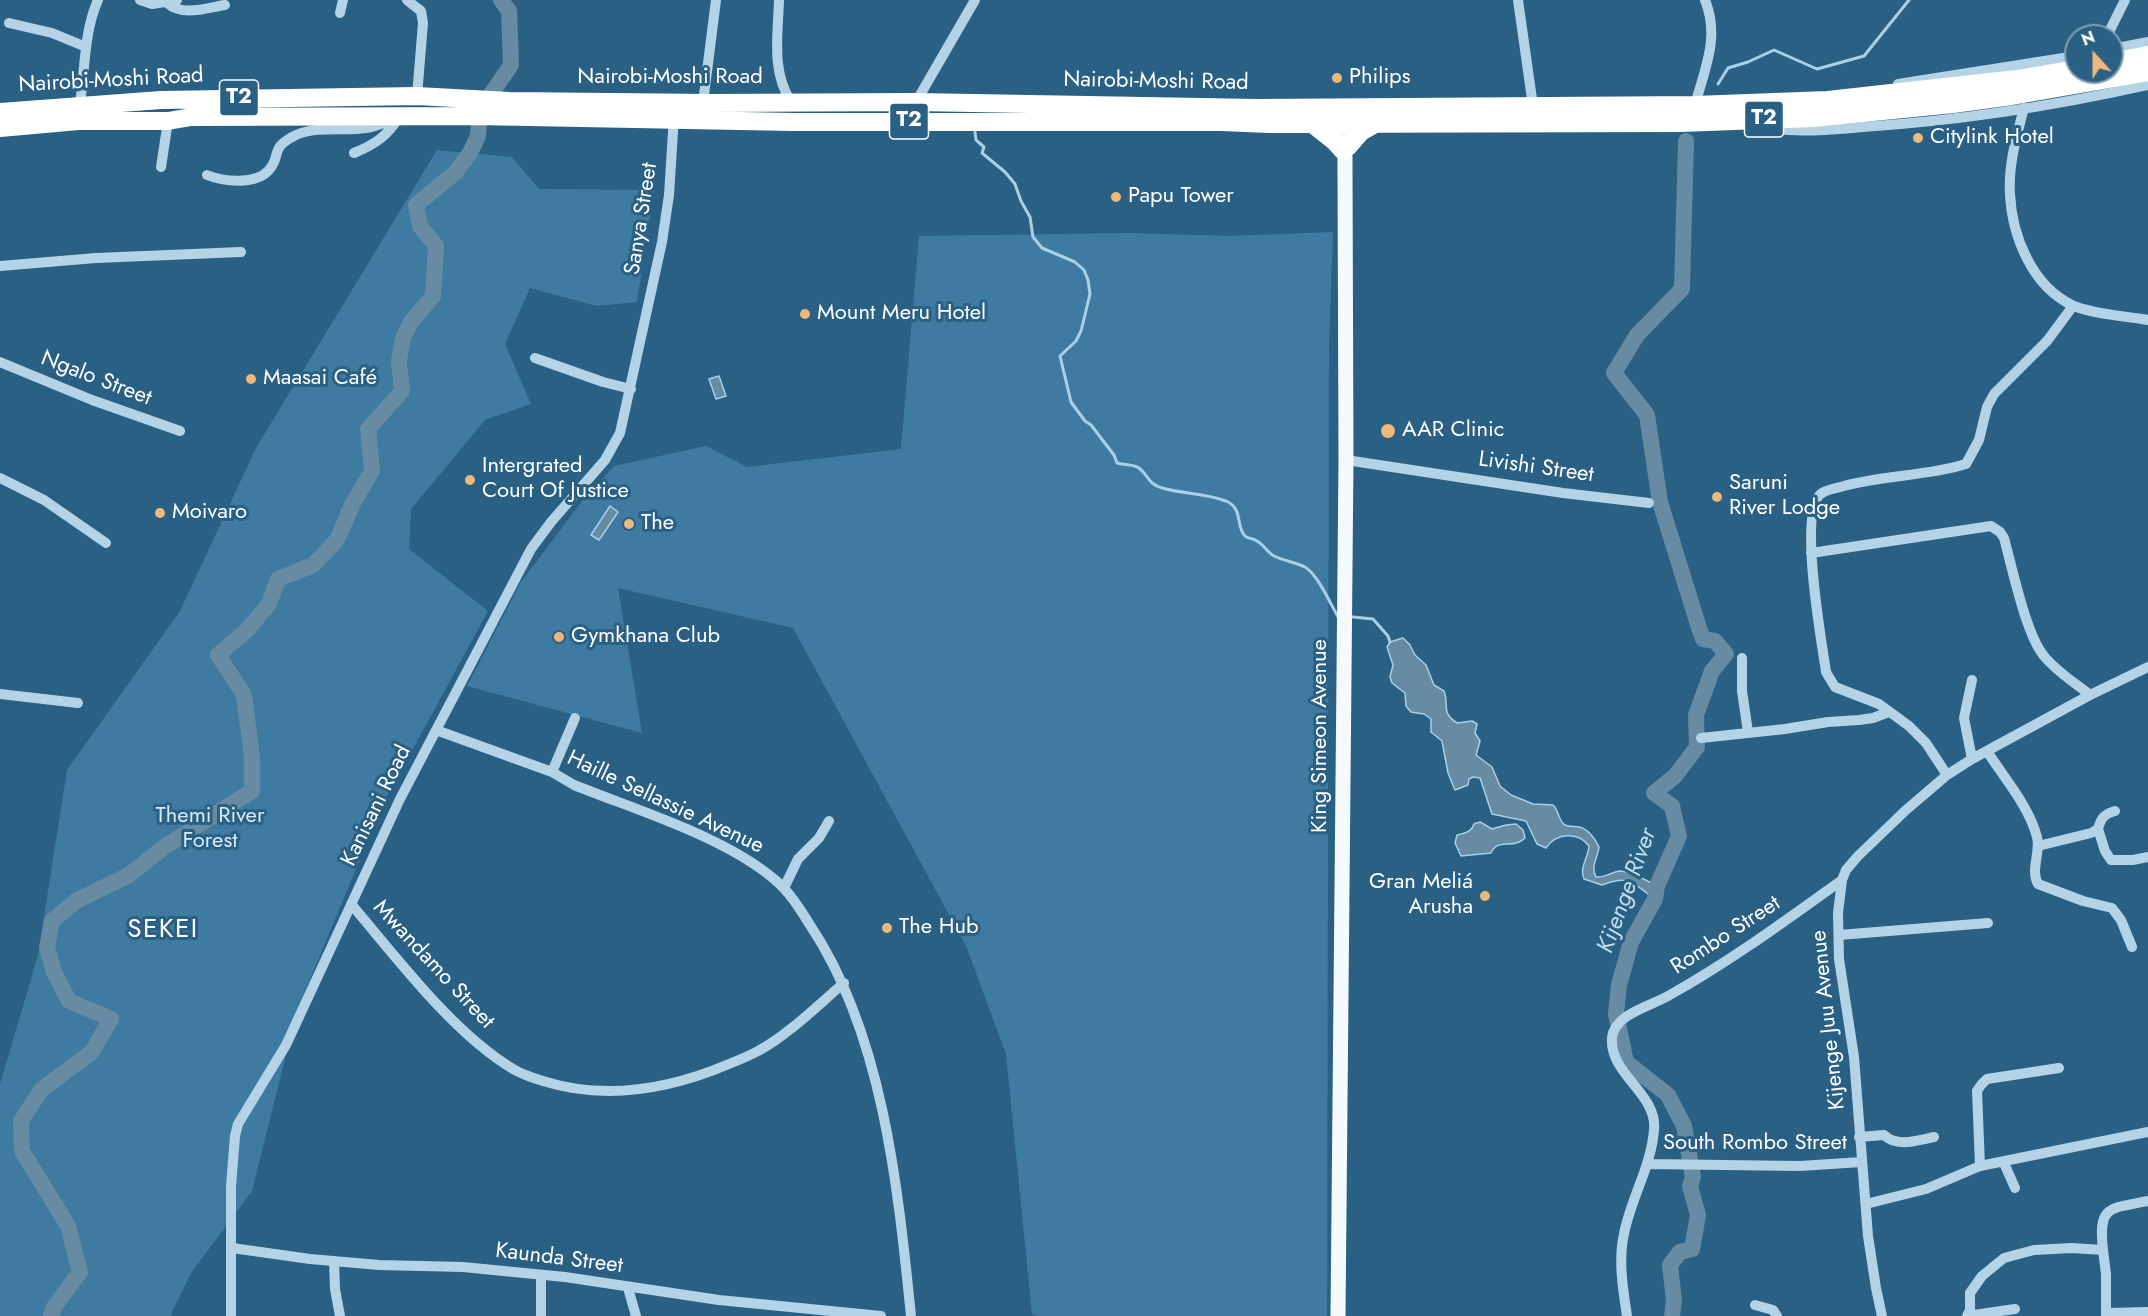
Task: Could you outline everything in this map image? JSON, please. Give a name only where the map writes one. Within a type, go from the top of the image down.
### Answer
[{"type":"highway","points":[[2124,60],[2148,56]]},
{"type":"highway","name":"T2","points":[[1346,116],[1377,123],[1399,115],[1533,106],[1695,105],[1828,100],[2018,79],[2064,71]]},
{"type":"highway","name":"T2","points":[[1346,116],[1399,115],[1681,123],[1813,118],[1953,105],[2148,72]]},
{"type":"highway","name":"Nairobi-Moshi Road","points":[[0,112],[80,104],[192,99],[417,96],[477,108]]},
{"type":"highway","name":"Nairobi-Moshi Road","points":[[675,112],[703,103],[916,102],[1346,116]]},
{"type":"highway","name":"Nairobi-Moshi Road","points":[[0,128],[78,121],[168,121],[191,117],[398,116],[477,108],[675,112],[793,122],[1311,123],[1346,116]]},
{"type":"highway","points":[[1311,123],[1345,151],[1361,132],[1377,123]]},
{"type":"main road","name":"King Simeon Avenue","points":[[1338,1316],[1346,460],[1346,116]]},
{"type":"street","points":[[80,104],[86,47],[93,11],[98,0]]},
{"type":"street","points":[[140,0],[152,4],[172,1],[175,9],[187,11],[225,5]]},
{"type":"street","points":[[340,13],[343,0]]},
{"type":"street","points":[[407,0],[421,11],[423,23],[417,96]]},
{"type":"street","points":[[703,103],[716,0]]},
{"type":"street","points":[[779,0],[778,70],[783,89],[791,102]]},
{"type":"street","points":[[916,102],[975,0]]},
{"type":"street","points":[[1518,0],[1533,106]]},
{"type":"street","points":[[1695,105],[1713,31],[1711,15],[1705,0]]},
{"type":"street","points":[[2113,24],[2125,0]]},
{"type":"street","points":[[9,23],[51,33],[86,47]]},
{"type":"street","points":[[2124,47],[2148,42]]},
{"type":"street","points":[[1828,100],[1910,82],[2064,58]]},
{"type":"street","points":[[1735,121],[1773,130],[1809,131],[1906,124],[2024,108],[2148,85]]},
{"type":"street","points":[[2024,108],[2010,177],[2010,193],[2014,221],[2024,251],[2037,277],[2055,295],[2073,306],[2148,320]]},
{"type":"street","name":"Sanya Street","points":[[639,341],[666,217],[675,112]]},
{"type":"street","points":[[354,153],[372,146],[390,130],[398,116]]},
{"type":"street","points":[[207,175],[219,180],[261,176],[270,169],[279,146],[298,135],[374,128],[398,116]]},
{"type":"street","points":[[161,167],[168,121]]},
{"type":"street","points":[[0,266],[96,258],[241,252]]},
{"type":"street","points":[[1947,775],[1926,743],[1909,726],[1879,704],[1835,687],[1829,680],[1810,553],[1810,524],[1816,500],[1823,492],[1860,482],[1962,466],[1968,463],[1979,440],[1987,407],[1994,394],[2047,341],[2073,306]]},
{"type":"street","name":"Kanisani Road","points":[[231,1316],[231,1186],[238,1124],[286,1045],[400,799],[531,549],[551,522],[605,460],[620,433],[631,389],[639,341]]},
{"type":"street","points":[[535,358],[631,389]]},
{"type":"street","name":"Ngalo Street","points":[[0,362],[92,400],[180,431]]},
{"type":"street","name":"Livishi Street","points":[[1346,460],[1563,493],[1649,503]]},
{"type":"street","points":[[0,478],[44,500],[106,543]]},
{"type":"street","points":[[1810,553],[1991,526],[2001,532],[2004,538],[2025,614],[2038,648],[2044,656],[2090,695]]},
{"type":"street","points":[[1742,658],[1742,691],[1748,732]]},
{"type":"street","name":"Kijenge Juu Avenue","points":[[1882,1316],[1873,1271],[1854,1057],[1839,959],[1838,913],[1842,880],[1846,870],[1906,810],[1947,775],[2090,695],[2148,667]]},
{"type":"street","points":[[1972,680],[1964,717],[1972,759]]},
{"type":"street","points":[[0,694],[78,703]]},
{"type":"street","points":[[1701,738],[1859,720],[1889,712]]},
{"type":"street","points":[[552,772],[575,717]]},
{"type":"street","name":"Haille Sellassie Avenue","points":[[436,730],[552,772],[574,784],[668,822],[729,850],[762,870],[784,888],[816,934],[844,982],[869,1058],[900,1214],[911,1316]]},
{"type":"street","points":[[1987,752],[2030,817],[2038,846],[2035,874],[2038,884],[2083,901],[2112,908],[2121,921],[2132,947]]},
{"type":"street","points":[[2115,811],[2105,814],[2100,820],[2098,829],[2104,851],[2111,860],[2148,857]]},
{"type":"street","points":[[784,888],[798,859],[819,838],[829,821]]},
{"type":"street","points":[[2038,846],[2098,829]]},
{"type":"street","name":"Rombo Street","points":[[1648,1164],[1655,1119],[1651,1108],[1616,1059],[1612,1039],[1614,1028],[1626,1017],[1706,975],[1842,880]]},
{"type":"street","name":"Mwandamo Street","points":[[351,904],[448,1015],[492,1054],[525,1075],[572,1089],[604,1092],[651,1088],[708,1073],[759,1051],[799,1021],[844,982]]},
{"type":"street","points":[[1839,935],[1988,923]]},
{"type":"street","points":[[1980,1166],[1977,1091],[1980,1085],[1988,1079],[2059,1068]]},
{"type":"street","points":[[1866,1204],[1926,1189],[1980,1166],[2148,1132]]},
{"type":"street","points":[[1860,1137],[1884,1136],[1888,1140],[1910,1143],[1934,1137]]},
{"type":"street","name":"South Rombo Street","points":[[1648,1164],[1800,1166],[1862,1162]]},
{"type":"street","points":[[2004,1162],[2015,1188]]},
{"type":"street","points":[[1627,1316],[1622,1280],[1624,1235],[1648,1164]]},
{"type":"street","points":[[2148,1201],[2116,1208],[2106,1213],[2100,1228],[2106,1274],[2107,1315],[2148,1312]]},
{"type":"street","name":"Kaunda Street","points":[[232,1248],[379,1265],[463,1268],[541,1275],[719,1300],[881,1316]]},
{"type":"street","points":[[1967,1316],[1970,1310],[1970,1293],[1982,1276],[2004,1258],[2034,1250],[2072,1248],[2103,1250]]},
{"type":"street","points":[[334,1261],[335,1289],[340,1316]]},
{"type":"street","points":[[541,1275],[541,1316]]},
{"type":"street","points":[[628,1288],[636,1316]]},
{"type":"street","points":[[1755,1305],[1773,1310],[1778,1316]]},
{"type":"street","points":[[1967,1316],[2015,1309]]},
{"type":"green space","name":"Themi River Forest","points":[[437,150],[512,157],[539,189],[654,190],[637,302],[597,306],[530,288],[505,344],[531,404],[485,420],[411,509],[409,549],[488,611],[384,802],[298,1008],[252,1191],[191,1273],[170,1316],[0,1316],[0,1084],[38,955],[67,770],[180,611],[256,448]]},
{"type":"green space","points":[[1333,232],[1329,345],[1327,1316],[1036,1316],[1032,1314],[1006,1054],[966,946],[793,628],[618,588],[642,733],[467,686],[521,582],[589,492],[614,466],[706,446],[747,467],[901,449],[919,236],[1129,233],[1229,236]]},
{"type":"shaded area","points":[[719,376],[726,396],[716,399],[709,379]]},
{"type":"shaded area","points":[[610,506],[618,512],[599,540],[591,535]]},
{"type":"shaded area","points":[[1403,638],[1415,655],[1426,665],[1434,685],[1444,691],[1447,712],[1452,719],[1457,723],[1472,721],[1477,724],[1475,733],[1480,741],[1476,755],[1492,767],[1500,786],[1511,795],[1533,804],[1553,805],[1565,825],[1583,828],[1589,832],[1599,847],[1594,866],[1596,877],[1620,871],[1634,874],[1657,886],[1655,899],[1625,880],[1602,885],[1584,879],[1583,867],[1589,846],[1584,841],[1567,836],[1555,839],[1546,848],[1537,844],[1526,821],[1492,814],[1480,778],[1473,777],[1469,779],[1468,785],[1455,790],[1448,773],[1442,741],[1431,732],[1431,719],[1424,714],[1411,712],[1406,706],[1405,693],[1392,683],[1390,677],[1393,665],[1387,647],[1390,642]]},
{"type":"shaded area","points":[[1480,822],[1492,829],[1516,824],[1523,830],[1525,838],[1516,843],[1502,844],[1494,848],[1491,853],[1461,856],[1455,843],[1457,835],[1467,832],[1474,824]]},
{"type":"waterway","points":[[51,1316],[54,1307],[80,1272],[68,1226],[22,1151],[21,1121],[41,1090],[92,1052],[111,1019],[69,1001],[54,972],[47,948],[52,921],[76,901],[129,875],[164,847],[252,791],[252,758],[244,695],[218,655],[247,630],[269,604],[278,579],[313,565],[337,540],[353,503],[372,471],[368,429],[402,391],[399,361],[403,338],[411,322],[433,296],[436,246],[420,226],[416,205],[456,172],[470,153],[478,136],[480,110],[511,65],[509,11],[501,0]]},
{"type":"waterway","points":[[1718,84],[1728,68],[1774,50],[1817,69],[1864,56],[1909,0]]},
{"type":"waterway","points":[[975,132],[976,140],[984,147],[982,153],[1005,172],[1015,184],[1030,217],[1033,237],[1042,248],[1075,262],[1084,270],[1088,280],[1090,294],[1081,331],[1076,341],[1060,356],[1071,402],[1085,421],[1091,425],[1114,455],[1117,463],[1139,468],[1157,486],[1211,496],[1232,504],[1245,536],[1255,540],[1274,556],[1301,565],[1310,571],[1338,617]]},
{"type":"waterway","name":"Kijenge River","points":[[1672,1316],[1674,1301],[1670,1265],[1680,1252],[1692,1249],[1698,1215],[1690,1186],[1693,1177],[1684,1126],[1668,1095],[1626,1062],[1616,1014],[1619,985],[1631,942],[1655,899],[1657,886],[1679,836],[1672,806],[1654,793],[1675,776],[1697,747],[1696,715],[1712,671],[1726,654],[1715,641],[1703,639],[1660,502],[1647,415],[1614,373],[1637,335],[1682,289],[1686,141]]},
{"type":"waterway","points":[[1353,617],[1373,619],[1388,636],[1390,642]]},
{"type":"place","name":"Philips","points":[[1337,78]]},
{"type":"place","name":"Citylink Hotel","points":[[1918,138]]},
{"type":"place","name":"Papu Tower","points":[[1116,197]]},
{"type":"place","name":"Mount Meru Hotel","points":[[805,314]]},
{"type":"place","name":"Maasai Café","points":[[251,379]]},
{"type":"place","name":"AAR Clinic","points":[[1388,431]]},
{"type":"place","name":"Intergrated Court Of Justice","points":[[470,480]]},
{"type":"place","name":"Saruni River Lodge","points":[[1717,497]]},
{"type":"place","name":"Moivaro","points":[[160,513]]},
{"type":"place","name":"The","points":[[629,524]]},
{"type":"place","name":"Gymkhana Club","points":[[559,637]]},
{"type":"place","name":"Gran Meliá Arusha","points":[[1485,896]]},
{"type":"place","name":"The Hub","points":[[887,928]]},
{"type":"district","name":"SEKEI","points":[[163,931]]}]
